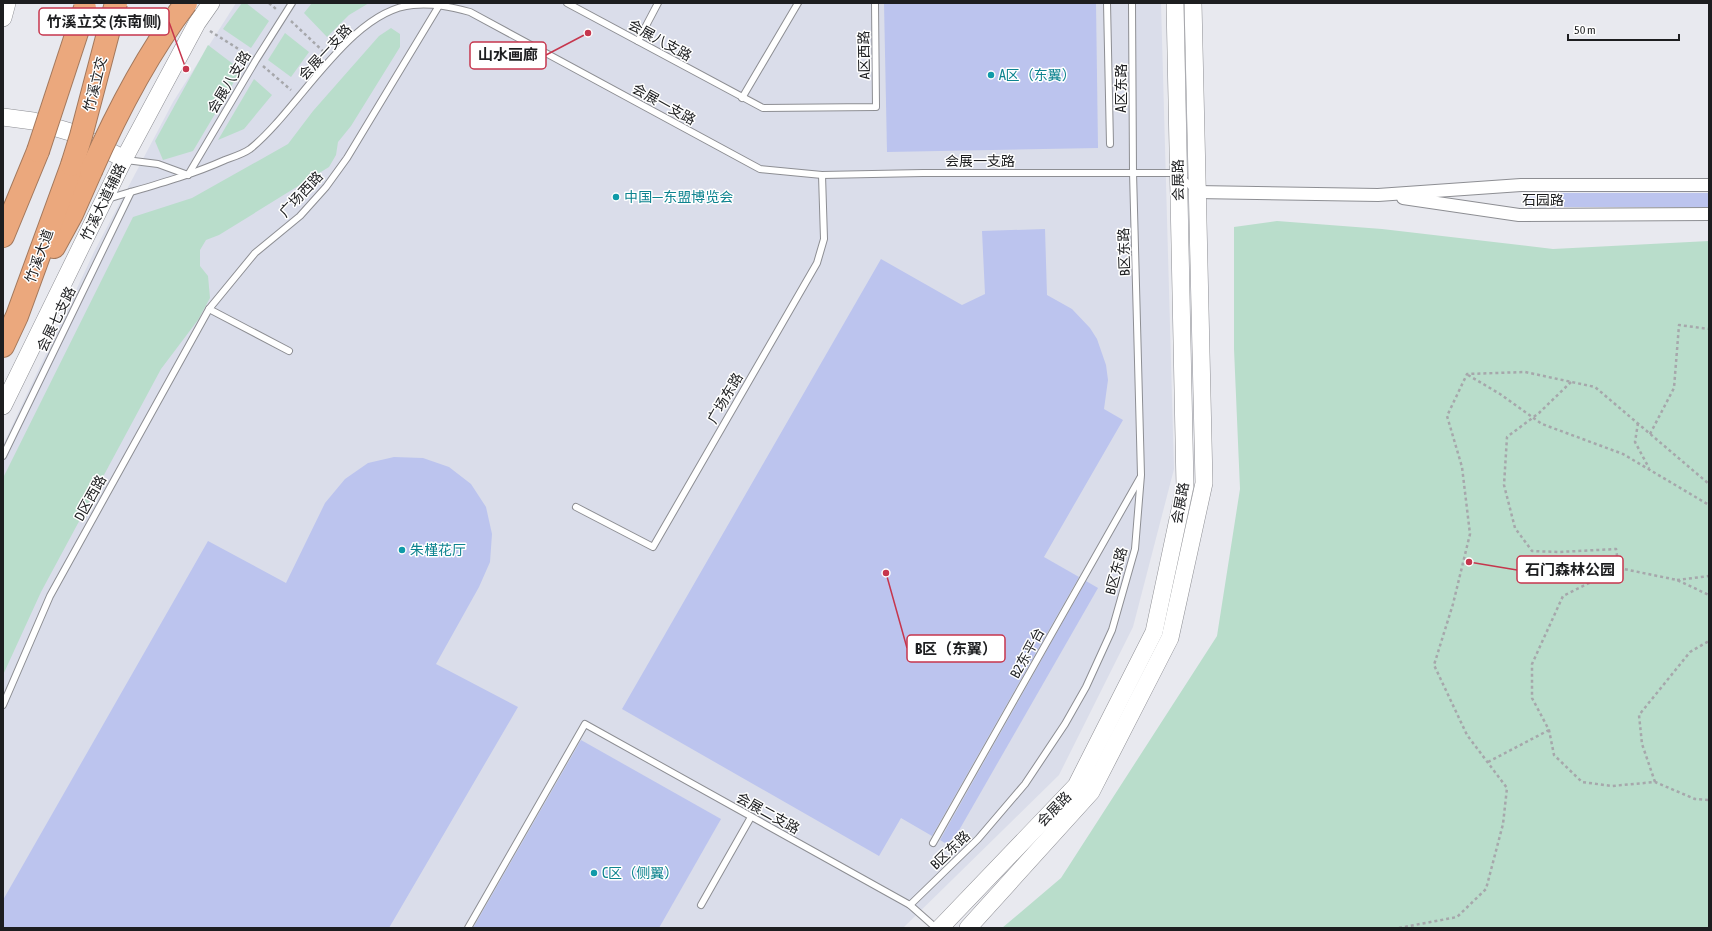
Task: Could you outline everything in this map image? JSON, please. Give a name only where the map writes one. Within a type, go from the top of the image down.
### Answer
[{"type":"highway","points":[[3,236],[38,151],[86,3]]},
{"type":"highway","name":"竹溪立交","points":[[82,168],[82,136],[116,3]]},
{"type":"highway","points":[[3,346],[17,316],[72,214],[82,168],[160,40],[186,3]]},
{"type":"main road","points":[[3,18],[7,3]]},
{"type":"main road","name":"竹溪大道辅路","points":[[3,406],[124,159],[197,23],[211,3]]},
{"type":"main road","name":"会展路","points":[[940,928],[1076,786],[1154,632],[1185,486],[1174,3]]},
{"type":"main road","name":"会展路","points":[[968,928],[1091,792],[1170,638],[1204,483],[1196,192],[1194,3]]},
{"type":"main road","points":[[3,117],[33,121],[77,134],[124,159]]},
{"type":"street","name":"石园路","points":[[1196,192],[1378,195],[1521,185],[1709,185]]},
{"type":"street","name":"石园路","points":[[1378,195],[1519,215],[1709,214]]},
{"type":"lane","name":"会展八支路","points":[[188,175],[292,3]]},
{"type":"lane","name":"会展八支路","points":[[567,3],[763,108],[876,107]]},
{"type":"lane","points":[[638,41],[658,3]]},
{"type":"lane","points":[[742,98],[798,3]]},
{"type":"lane","name":"A区西路","points":[[875,3],[876,107]]},
{"type":"lane","points":[[1107,3],[1110,144]]},
{"type":"lane","name":"A区东路","points":[[1132,3],[1133,172]]},
{"type":"lane","name":"会展一支路","points":[[104,200],[188,175],[249,149],[277,123],[350,40],[381,15],[412,5],[440,4],[470,12],[760,169],[822,175],[1133,172],[1178,173]]},
{"type":"lane","name":"广场西路","points":[[209,309],[255,254],[300,216],[326,187],[347,158],[440,4]]},
{"type":"lane","points":[[124,159],[158,164],[188,175]]},
{"type":"lane","name":"B区东路","points":[[910,905],[978,840],[1025,784],[1065,724],[1086,687],[1112,630],[1135,549],[1141,475],[1133,172]]},
{"type":"lane","points":[[1178,173],[1196,192]]},
{"type":"lane","name":"广场东路","points":[[576,507],[653,547],[817,263],[824,239],[822,175]]},
{"type":"lane","name":"会展七支路","points":[[3,456],[131,192]]},
{"type":"lane","points":[[209,309],[289,350]]},
{"type":"lane","name":"D区西路","points":[[3,704],[50,596],[209,309]]},
{"type":"lane","name":"B2东平台","points":[[934,843],[1141,475]]},
{"type":"lane","name":"会展二支路","points":[[468,928],[585,724],[910,905],[936,928]]},
{"type":"lane","points":[[701,905],[751,817]]},
{"type":"path","points":[[269,3],[332,60]]},
{"type":"path","points":[[1650,434],[1674,388],[1679,325],[1709,329]]},
{"type":"path","points":[[1467,374],[1525,372],[1595,387],[1709,484]]},
{"type":"path","points":[[1467,374],[1534,417],[1542,424],[1623,454],[1649,468],[1709,505]]},
{"type":"path","points":[[1399,928],[1457,917],[1486,890],[1503,824],[1507,788],[1467,735],[1434,665],[1453,604],[1470,534],[1462,467],[1447,416],[1467,374]]},
{"type":"path","points":[[1572,382],[1534,417],[1507,437],[1504,485],[1515,528],[1532,551],[1559,552],[1616,549],[1619,568]]},
{"type":"path","points":[[1638,423],[1635,442],[1649,468]]},
{"type":"path","points":[[1709,595],[1677,580],[1619,568],[1563,596],[1532,664],[1532,698],[1549,730],[1554,755],[1582,782],[1612,786],[1655,782],[1695,799],[1709,800]]},
{"type":"path","points":[[1677,580],[1709,576]]},
{"type":"path","points":[[1655,782],[1642,744],[1638,715],[1690,652],[1709,641]]},
{"type":"path","points":[[1488,762],[1549,730]]},
{"type":"shaded area","points":[[236,3],[1161,3],[1174,469],[1133,627],[1059,775],[903,928],[3,928],[3,445],[95,250],[173,102]]},
{"type":"green space","points":[[242,3],[246,3],[269,21],[251,48],[223,29]]},
{"type":"green space","points":[[312,3],[369,3],[349,15],[327,37],[304,13]]},
{"type":"green space","points":[[391,28],[400,34],[400,47],[351,126],[338,142],[336,155],[329,167],[219,235],[206,240],[200,250],[200,266],[208,276],[210,298],[198,320],[161,369],[41,592],[3,675],[3,478],[133,217],[192,198],[288,144],[313,111],[379,36]]},
{"type":"green space","points":[[285,33],[309,52],[291,77],[268,60]]},
{"type":"green space","points":[[208,45],[241,70],[193,151],[163,160],[155,141]]},
{"type":"green space","points":[[254,79],[272,95],[244,129],[218,140]]},
{"type":"green space","points":[[1277,221],[1382,229],[1553,249],[1709,241],[1709,928],[1002,928],[1061,878],[1217,636],[1240,489],[1234,349],[1234,227]]},
{"type":"building","name":"A区（东翼）","points":[[884,3],[1096,3],[1098,148],[887,152]]},
{"type":"building","points":[[1526,193],[1709,193],[1709,207],[1526,207]]},
{"type":"building","points":[[1045,229],[1047,295],[1072,309],[1090,328],[1097,339],[1106,365],[1108,380],[1104,409],[1123,420],[1044,557],[1079,577],[932,836],[901,818],[879,856],[622,709],[881,259],[962,305],[985,294],[982,231]]},
{"type":"building","points":[[394,457],[423,458],[449,467],[471,484],[486,507],[492,534],[490,562],[479,587],[436,664],[518,707],[389,928],[3,928],[3,900],[208,541],[286,583],[325,503],[345,479],[368,463]]},
{"type":"building","points":[[1086,581],[1098,588],[950,846],[940,840]]},
{"type":"building","name":"C区（侧翼）","points":[[581,740],[721,819],[659,928],[473,928]]},
{"type":"place","name":"山水画廊","points":[[588,33]]},
{"type":"place","name":"竹溪立交 (东南侧)","points":[[186,69]]},
{"type":"place","name":"A区（东翼）","points":[[991,75]]},
{"type":"place","name":"中国—东盟博览会","points":[[616,197]]},
{"type":"place","name":"朱槿花厅","points":[[402,550]]},
{"type":"place","name":"石门森林公园","points":[[1469,562]]},
{"type":"place","name":"B区（东翼）","points":[[886,573]]},
{"type":"place","name":"C区（侧翼）","points":[[594,873]]}]
